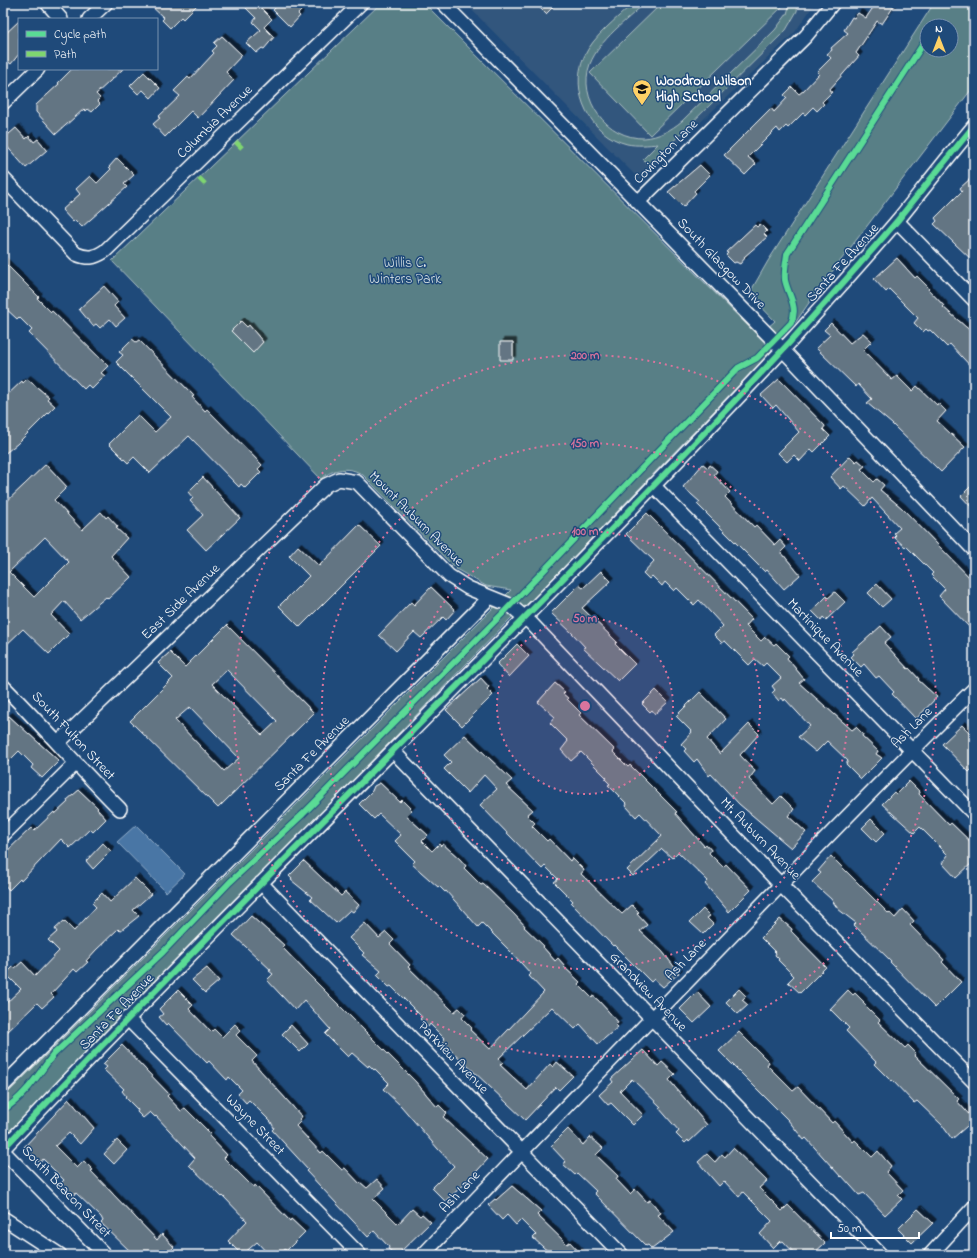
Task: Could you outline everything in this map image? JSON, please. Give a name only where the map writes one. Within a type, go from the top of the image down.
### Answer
[{"type":"street","points":[[46,3],[61,18]]},
{"type":"street","points":[[90,18],[106,3]]},
{"type":"street","name":"Columbia Avenue","points":[[3,178],[76,254],[87,258],[96,257],[105,251],[361,3]]},
{"type":"street","name":"South Glasgow Drive","points":[[443,3],[782,349],[974,550]]},
{"type":"street","name":"Covington Lane","points":[[638,202],[806,36],[833,3]]},
{"type":"street","points":[[3,103],[37,70]]},
{"type":"street","name":"Santa Fe Avenue","points":[[3,1150],[127,1018],[393,751],[653,485],[782,349],[897,221],[974,126]]},
{"type":"street","points":[[897,221],[974,300]]},
{"type":"street","name":"Mount Auburn Avenue","points":[[326,485],[339,479],[358,482],[449,576],[468,588],[510,605],[524,617]]},
{"type":"street","name":"East Side Avenue","points":[[58,742],[326,485]]},
{"type":"street","name":"Martinique Avenue","points":[[653,485],[974,814]]},
{"type":"street","name":"Santa Fe Avenue","points":[[3,1086],[490,597]]},
{"type":"street","name":"Mt. Auburn Avenue","points":[[524,617],[781,885],[974,1082]]},
{"type":"street","name":"South Fulton Street","points":[[3,686],[58,742],[75,764],[120,809]]},
{"type":"street","name":"Ash Lane","points":[[423,1255],[520,1152],[652,1019],[912,750],[974,689]]},
{"type":"street","name":"Grandview Avenue","points":[[393,751],[881,1255]]},
{"type":"street","points":[[3,835],[75,764]]},
{"type":"street","name":"Parkview Avenue","points":[[261,883],[520,1152],[622,1255]]},
{"type":"street","name":"Wayne Street","points":[[127,1018],[360,1255]]},
{"type":"street","name":"South Beacon Street","points":[[3,1150],[105,1255]]},
{"type":"street","points":[[930,1255],[974,1208]]},
{"type":"street","points":[[3,1218],[60,1255]]},
{"type":"shaded area","name":"Woodrow Wilson High School","points":[[465,3],[815,3],[795,32],[640,180]]},
{"type":"shaded area","points":[[136,825],[185,874],[166,892],[117,842]]},
{"type":"green space","name":"Willis C. Winters Park","points":[[381,3],[424,3],[758,336],[775,321],[749,294],[768,261],[919,26],[919,58],[959,58],[959,18],[924,18],[934,3],[974,3],[974,86],[815,294],[793,326],[766,357],[535,597],[511,618],[3,1139],[3,1098],[511,590],[486,586],[456,569],[363,475],[358,472],[347,469],[336,471],[331,472],[321,479],[112,261]]},
{"type":"green space","points":[[633,3],[645,3],[607,38],[594,55],[587,77],[588,90],[592,103],[598,114],[607,124],[618,132],[631,137],[644,138],[655,136],[664,132],[682,121],[775,30],[787,14],[790,3],[798,3],[797,11],[786,30],[649,165],[643,159],[658,144],[627,144],[614,139],[603,132],[593,122],[586,110],[581,98],[579,84],[580,70],[588,49],[599,35]]},
{"type":"green space","points":[[662,3],[786,3],[650,135],[590,73]]},
{"type":"building","points":[[148,3],[199,3],[183,19],[181,17],[170,28],[162,20],[164,18]]},
{"type":"building","points":[[241,3],[256,3],[272,19],[264,27],[274,37],[264,49],[262,48],[256,53],[246,43],[261,30],[253,22],[256,18]]},
{"type":"building","points":[[280,3],[309,3],[298,14],[300,16],[290,27],[273,10]]},
{"type":"building","points":[[535,3],[557,3],[546,14]]},
{"type":"building","points":[[876,3],[896,3],[882,24],[877,21],[856,53],[859,56],[829,90],[832,92],[822,102],[824,104],[817,111],[813,107],[805,115],[803,113],[788,128],[786,126],[780,132],[777,128],[748,157],[756,164],[745,175],[724,155],[771,108],[774,112],[787,98],[784,95],[792,87],[799,94],[803,91],[819,74],[817,72],[831,58],[827,54],[832,50],[831,48],[848,33],[844,30],[852,17],[854,18],[858,13],[866,18]]},
{"type":"building","points":[[18,22],[18,55],[11,64],[3,58],[3,36]]},
{"type":"building","points":[[222,36],[242,55],[226,72],[234,80],[198,118],[191,111],[165,137],[153,124],[160,118],[158,117],[180,96],[174,91],[188,77],[190,79],[214,53],[212,51],[217,46],[214,43]]},
{"type":"building","points":[[71,70],[122,70],[96,94],[100,98],[97,101],[100,104],[92,112],[88,109],[86,111],[84,109],[56,134],[36,112],[36,105],[59,84],[58,83]]},
{"type":"building","points":[[144,72],[160,88],[151,98],[143,90],[138,94],[130,86]]},
{"type":"building","points":[[16,128],[26,139],[29,136],[34,142],[38,139],[47,150],[26,168],[3,142],[3,139]]},
{"type":"building","points":[[117,158],[134,175],[124,184],[127,187],[82,227],[75,220],[73,222],[62,210],[80,194],[76,189],[90,176],[97,183],[111,169],[109,167]]},
{"type":"building","points":[[700,165],[710,175],[694,191],[696,193],[683,207],[668,192]]},
{"type":"building","points":[[970,179],[974,183],[974,262],[934,224],[937,221],[935,218],[962,191],[960,188]]},
{"type":"building","points":[[760,224],[767,231],[764,234],[767,237],[744,257],[745,258],[740,264],[736,262],[734,263],[726,255],[728,253],[726,252],[755,225],[757,227]]},
{"type":"building","points":[[897,258],[915,278],[917,276],[929,288],[928,289],[944,306],[943,307],[974,334],[974,370],[950,344],[947,347],[930,330],[928,331],[926,329],[923,332],[914,323],[918,318],[889,289],[886,292],[874,279]]},
{"type":"building","points":[[3,261],[39,297],[37,298],[51,312],[52,311],[108,366],[101,373],[105,376],[92,389],[88,385],[84,389],[29,333],[32,330],[19,317],[17,319],[3,306]]},
{"type":"building","points":[[104,286],[118,302],[114,306],[125,318],[116,326],[110,319],[100,328],[96,324],[93,326],[79,309]]},
{"type":"building","points":[[241,321],[247,327],[249,325],[263,342],[253,353],[231,331]]},
{"type":"building","points":[[831,323],[850,343],[863,333],[872,341],[863,350],[892,380],[897,376],[912,391],[917,386],[937,405],[938,403],[946,411],[937,421],[965,447],[941,472],[892,424],[867,403],[872,399],[858,384],[856,387],[816,348],[830,335],[824,330]]},
{"type":"building","points":[[132,339],[136,342],[139,340],[194,396],[192,397],[205,411],[207,409],[262,465],[258,469],[261,472],[245,488],[241,484],[239,487],[189,436],[150,473],[134,457],[128,463],[109,444],[138,415],[155,432],[171,417],[116,362],[123,355],[119,352]]},
{"type":"building","points":[[500,342],[513,342],[513,360],[500,360]]},
{"type":"building","points":[[27,379],[49,397],[47,399],[55,406],[17,444],[3,455],[3,399],[22,381],[23,383]]},
{"type":"building","points":[[779,379],[825,426],[823,429],[830,436],[814,452],[811,449],[800,461],[794,455],[787,462],[778,453],[799,432],[776,405],[773,408],[761,395]]},
{"type":"building","points":[[850,456],[856,462],[858,460],[865,466],[861,469],[874,482],[877,479],[884,485],[880,490],[902,508],[974,582],[974,632],[939,596],[945,589],[931,575],[933,573],[906,546],[905,547],[894,537],[896,535],[894,533],[900,528],[872,498],[865,506],[844,486],[841,489],[830,477]]},
{"type":"building","points":[[46,464],[67,487],[54,500],[82,530],[101,512],[106,518],[108,516],[118,527],[116,528],[127,538],[111,556],[131,577],[108,599],[106,597],[80,619],[64,601],[51,615],[69,634],[49,654],[23,629],[3,648],[3,505]],"holes":[[[45,537],[69,562],[34,597],[9,572]]]},
{"type":"building","points":[[703,464],[708,468],[710,465],[717,471],[714,475],[730,492],[725,497],[754,527],[756,525],[775,545],[780,540],[786,547],[781,552],[800,575],[784,589],[767,570],[765,572],[697,504],[700,502],[683,487]]},
{"type":"building","points":[[203,477],[240,518],[206,550],[187,530],[203,515],[190,501],[193,498],[188,492]]},
{"type":"building","points":[[974,483],[974,510],[961,496]]},
{"type":"building","points":[[647,513],[752,619],[746,626],[761,641],[765,637],[774,645],[776,643],[789,656],[787,658],[804,679],[799,683],[852,730],[856,727],[863,734],[862,736],[878,751],[876,754],[882,758],[861,779],[846,764],[848,761],[827,741],[816,752],[798,737],[810,726],[785,699],[784,701],[782,698],[779,701],[772,693],[775,690],[772,686],[781,678],[766,663],[763,666],[755,659],[749,665],[725,641],[722,643],[714,635],[723,626],[699,600],[694,605],[677,588],[674,591],[665,582],[662,586],[652,576],[649,579],[643,573],[654,561],[626,534]]},
{"type":"building","points":[[359,525],[381,546],[300,627],[279,606],[309,576],[289,556],[298,546],[319,566]]},
{"type":"building","points":[[601,571],[611,581],[582,608],[617,642],[615,644],[635,664],[618,681],[583,648],[585,647],[551,613],[579,585],[583,588]]},
{"type":"building","points":[[877,584],[891,599],[882,607],[868,593]]},
{"type":"building","points":[[431,587],[455,610],[446,620],[443,617],[421,638],[414,632],[396,651],[379,635],[411,602],[414,605]]},
{"type":"building","points":[[835,592],[845,602],[826,620],[823,617],[821,620],[812,611],[827,596],[828,598]]},
{"type":"building","points":[[227,625],[314,713],[218,808],[130,721],[173,678],[158,663],[170,652],[185,667]],"holes":[[[227,670],[277,721],[262,735],[212,684]],[[190,707],[239,758],[224,771],[175,720]]]},
{"type":"building","points":[[881,626],[891,637],[884,643],[908,669],[909,668],[919,679],[918,680],[937,697],[916,719],[892,694],[894,692],[879,676],[876,678],[864,664],[861,667],[851,657],[854,654],[852,652]]},
{"type":"building","points":[[517,644],[529,656],[509,677],[497,664]]},
{"type":"building","points":[[481,678],[489,687],[487,689],[493,695],[462,726],[446,710]]},
{"type":"building","points":[[555,683],[565,692],[563,694],[581,713],[579,715],[615,750],[613,752],[628,767],[630,765],[677,812],[675,813],[704,846],[706,844],[711,850],[709,853],[723,867],[726,864],[751,890],[729,912],[705,884],[708,881],[678,852],[672,858],[662,849],[633,876],[627,870],[662,836],[640,813],[636,817],[626,806],[627,804],[608,785],[610,784],[605,779],[607,778],[581,752],[571,761],[561,750],[568,741],[550,723],[555,717],[538,702]]},
{"type":"building","points":[[656,690],[668,702],[655,714],[652,710],[650,712],[642,704]]},
{"type":"building","points":[[700,692],[726,719],[707,739],[720,754],[749,724],[759,734],[740,755],[755,771],[749,779],[773,804],[781,796],[794,809],[788,816],[806,832],[791,848],[739,804],[711,774],[709,776],[697,759],[694,762],[684,751],[686,749],[681,744],[692,732],[676,716]]},
{"type":"building","points":[[9,716],[59,761],[42,778],[31,768],[33,765],[19,751],[3,767],[3,721]]},
{"type":"building","points":[[962,725],[974,737],[974,767],[969,772],[942,744]]},
{"type":"building","points":[[465,735],[512,780],[506,785],[533,810],[527,815],[535,823],[532,826],[547,841],[549,839],[570,861],[572,858],[584,870],[581,874],[622,914],[632,905],[639,912],[637,914],[647,925],[640,931],[662,951],[679,973],[663,987],[654,979],[651,982],[614,945],[613,946],[571,903],[573,901],[554,882],[558,879],[545,866],[542,869],[480,805],[497,789],[484,775],[468,793],[444,769],[451,762],[444,755]]},
{"type":"building","points":[[909,781],[920,792],[919,794],[949,825],[951,823],[974,845],[974,861],[956,878],[942,863],[948,855],[920,827],[914,833],[882,804],[894,792],[896,794]]},
{"type":"building","points":[[380,783],[400,802],[402,800],[412,810],[406,816],[428,835],[422,841],[432,851],[439,844],[441,846],[443,844],[460,859],[466,866],[464,868],[514,914],[525,926],[524,927],[544,946],[543,947],[555,961],[558,958],[564,965],[563,966],[580,982],[578,984],[592,998],[593,996],[598,1000],[618,1022],[615,1024],[618,1027],[598,1044],[580,1024],[575,1029],[552,1007],[499,1058],[503,1062],[500,1065],[527,1090],[550,1064],[553,1067],[557,1062],[573,1076],[559,1090],[556,1087],[525,1120],[453,1052],[443,1041],[445,1039],[430,1024],[428,1027],[420,1019],[422,1017],[391,986],[389,987],[377,975],[381,971],[362,955],[364,953],[349,938],[365,923],[379,938],[386,932],[394,940],[390,944],[410,965],[408,967],[454,1012],[459,1008],[465,1014],[462,1018],[472,1028],[470,1030],[490,1049],[544,992],[529,976],[531,974],[482,923],[478,927],[446,891],[445,892],[439,886],[438,887],[412,864],[415,861],[395,841],[401,835],[379,814],[374,819],[359,804],[372,791],[374,786]]},
{"type":"building","points":[[79,790],[98,808],[97,809],[106,819],[93,832],[90,829],[70,848],[61,839],[21,881],[20,879],[9,890],[3,883],[3,855],[31,828],[34,831],[54,812],[55,814],[68,802],[67,800]]},
{"type":"building","points":[[871,819],[885,833],[876,842],[862,828]]},
{"type":"building","points":[[103,843],[111,851],[93,869],[86,861]]},
{"type":"building","points":[[831,856],[889,914],[890,913],[895,918],[903,909],[914,921],[910,925],[944,960],[942,962],[961,982],[935,1008],[890,962],[891,961],[854,925],[856,923],[838,909],[831,899],[812,882],[821,873],[818,871]]},
{"type":"building","points":[[304,861],[341,896],[345,892],[359,905],[353,912],[350,910],[336,923],[310,899],[312,897],[291,880],[292,879],[289,876]]},
{"type":"building","points":[[135,878],[151,894],[133,910],[139,916],[120,931],[118,929],[96,950],[86,961],[88,962],[77,972],[74,969],[51,994],[54,997],[42,1008],[37,1003],[3,1036],[3,1006],[21,989],[6,974],[13,967],[15,968],[22,962],[35,976],[59,951],[48,940],[57,932],[55,929],[64,921],[74,931],[96,907],[92,903],[102,893],[110,902]]},
{"type":"building","points":[[703,909],[710,916],[707,918],[713,924],[703,934],[690,922]]},
{"type":"building","points":[[251,916],[284,945],[282,947],[305,971],[415,1081],[437,1107],[439,1105],[447,1113],[443,1117],[488,1159],[466,1183],[445,1201],[432,1188],[454,1166],[401,1106],[383,1089],[389,1083],[375,1069],[374,1070],[369,1065],[368,1067],[352,1053],[348,1057],[325,1034],[330,1029],[304,1000],[295,1010],[267,980],[273,974],[269,971],[271,970],[233,935]]},
{"type":"building","points":[[780,919],[792,929],[791,931],[826,967],[800,993],[788,982],[794,976],[778,960],[779,959],[775,955],[776,953],[761,938]]},
{"type":"building","points":[[207,968],[219,981],[205,993],[192,980]]},
{"type":"building","points":[[739,989],[746,996],[742,1000],[748,1005],[738,1014],[726,1002]]},
{"type":"building","points":[[178,990],[193,1005],[189,1009],[211,1032],[214,1029],[222,1037],[235,1024],[241,1030],[236,1035],[257,1056],[252,1061],[302,1117],[299,1119],[301,1121],[296,1126],[321,1153],[323,1151],[342,1170],[345,1168],[360,1184],[361,1183],[367,1188],[377,1179],[385,1188],[373,1199],[398,1224],[412,1209],[420,1216],[422,1214],[431,1222],[397,1255],[388,1249],[389,1247],[374,1231],[368,1237],[306,1171],[308,1169],[272,1130],[274,1128],[271,1122],[249,1100],[246,1103],[238,1094],[242,1090],[229,1077],[227,1080],[209,1061],[207,1063],[168,1023],[166,1025],[159,1017],[163,1014],[159,1009]]},
{"type":"building","points":[[848,990],[853,995],[855,993],[864,1002],[863,1003],[880,1020],[878,1022],[905,1048],[908,1045],[916,1053],[914,1055],[959,1099],[957,1101],[974,1120],[952,1139],[942,1125],[917,1101],[914,1103],[874,1064],[876,1062],[846,1031],[849,1028],[830,1009]]},
{"type":"building","points":[[697,992],[711,1007],[694,1023],[680,1009]]},
{"type":"building","points":[[291,1025],[308,1044],[300,1052],[282,1034]]},
{"type":"building","points":[[739,1032],[769,1062],[767,1065],[793,1091],[798,1087],[832,1123],[834,1121],[853,1142],[855,1140],[872,1157],[878,1151],[891,1166],[886,1172],[903,1190],[898,1195],[902,1199],[885,1215],[864,1193],[859,1195],[806,1138],[804,1140],[788,1120],[719,1051]]},
{"type":"building","points":[[122,1045],[169,1094],[167,1096],[181,1111],[185,1108],[211,1134],[209,1136],[227,1155],[224,1158],[250,1184],[254,1187],[255,1185],[290,1221],[291,1219],[305,1232],[286,1251],[285,1249],[279,1255],[269,1255],[257,1242],[242,1255],[228,1241],[247,1221],[223,1196],[222,1197],[189,1165],[195,1158],[156,1116],[155,1117],[150,1112],[143,1118],[137,1112],[138,1110],[125,1097],[126,1096],[122,1091],[124,1089],[104,1070],[107,1067],[103,1064]]},
{"type":"building","points":[[643,1050],[658,1066],[662,1062],[675,1074],[669,1080],[707,1125],[689,1142],[688,1140],[685,1143],[676,1134],[679,1131],[659,1108],[661,1107],[632,1079],[620,1091],[643,1115],[633,1125],[611,1103],[608,1105],[599,1095],[613,1082],[611,1079]]},
{"type":"building","points":[[69,1099],[94,1128],[80,1144],[69,1133],[55,1146],[77,1168],[84,1161],[93,1170],[91,1171],[157,1240],[162,1234],[174,1247],[166,1255],[134,1255],[101,1223],[103,1221],[101,1217],[76,1193],[73,1197],[60,1184],[64,1180],[43,1159],[40,1163],[24,1147]]},
{"type":"building","points":[[568,1129],[583,1145],[590,1137],[602,1147],[603,1148],[596,1155],[618,1176],[616,1179],[630,1194],[635,1189],[647,1202],[650,1200],[661,1213],[658,1215],[674,1232],[652,1249],[648,1245],[646,1246],[594,1193],[596,1191],[577,1173],[575,1175],[563,1164],[566,1162],[551,1146]]},
{"type":"building","points":[[117,1140],[127,1150],[114,1164],[104,1154]]},
{"type":"building","points":[[733,1148],[767,1181],[759,1188],[782,1211],[788,1205],[825,1243],[812,1255],[796,1255],[783,1241],[780,1241],[773,1248],[760,1234],[772,1221],[743,1192],[739,1197],[724,1181],[719,1186],[698,1162],[707,1154],[715,1162],[722,1154],[725,1157]]},
{"type":"building","points":[[512,1186],[541,1211],[537,1215],[567,1244],[570,1242],[582,1255],[552,1255],[533,1238],[536,1235],[521,1220],[516,1225],[507,1215],[502,1220],[488,1205]]},
{"type":"building","points":[[918,1209],[933,1223],[912,1243],[898,1229]]},
{"type":"marked path","points":[[236,142],[242,148]]},
{"type":"marked path","points":[[199,178],[205,184]]},
{"type":"cycle path","points":[[3,1110],[25,1092],[54,1054],[163,952],[230,882],[303,814],[504,612],[738,368],[757,358],[791,323],[794,312],[785,280],[787,254],[919,50]]},
{"type":"cycle path","points":[[3,1149],[199,946],[595,546],[790,342],[898,220],[974,126]]},
{"type":"place","name":"Woodrow Wilson High School","points":[[642,106]]}]
